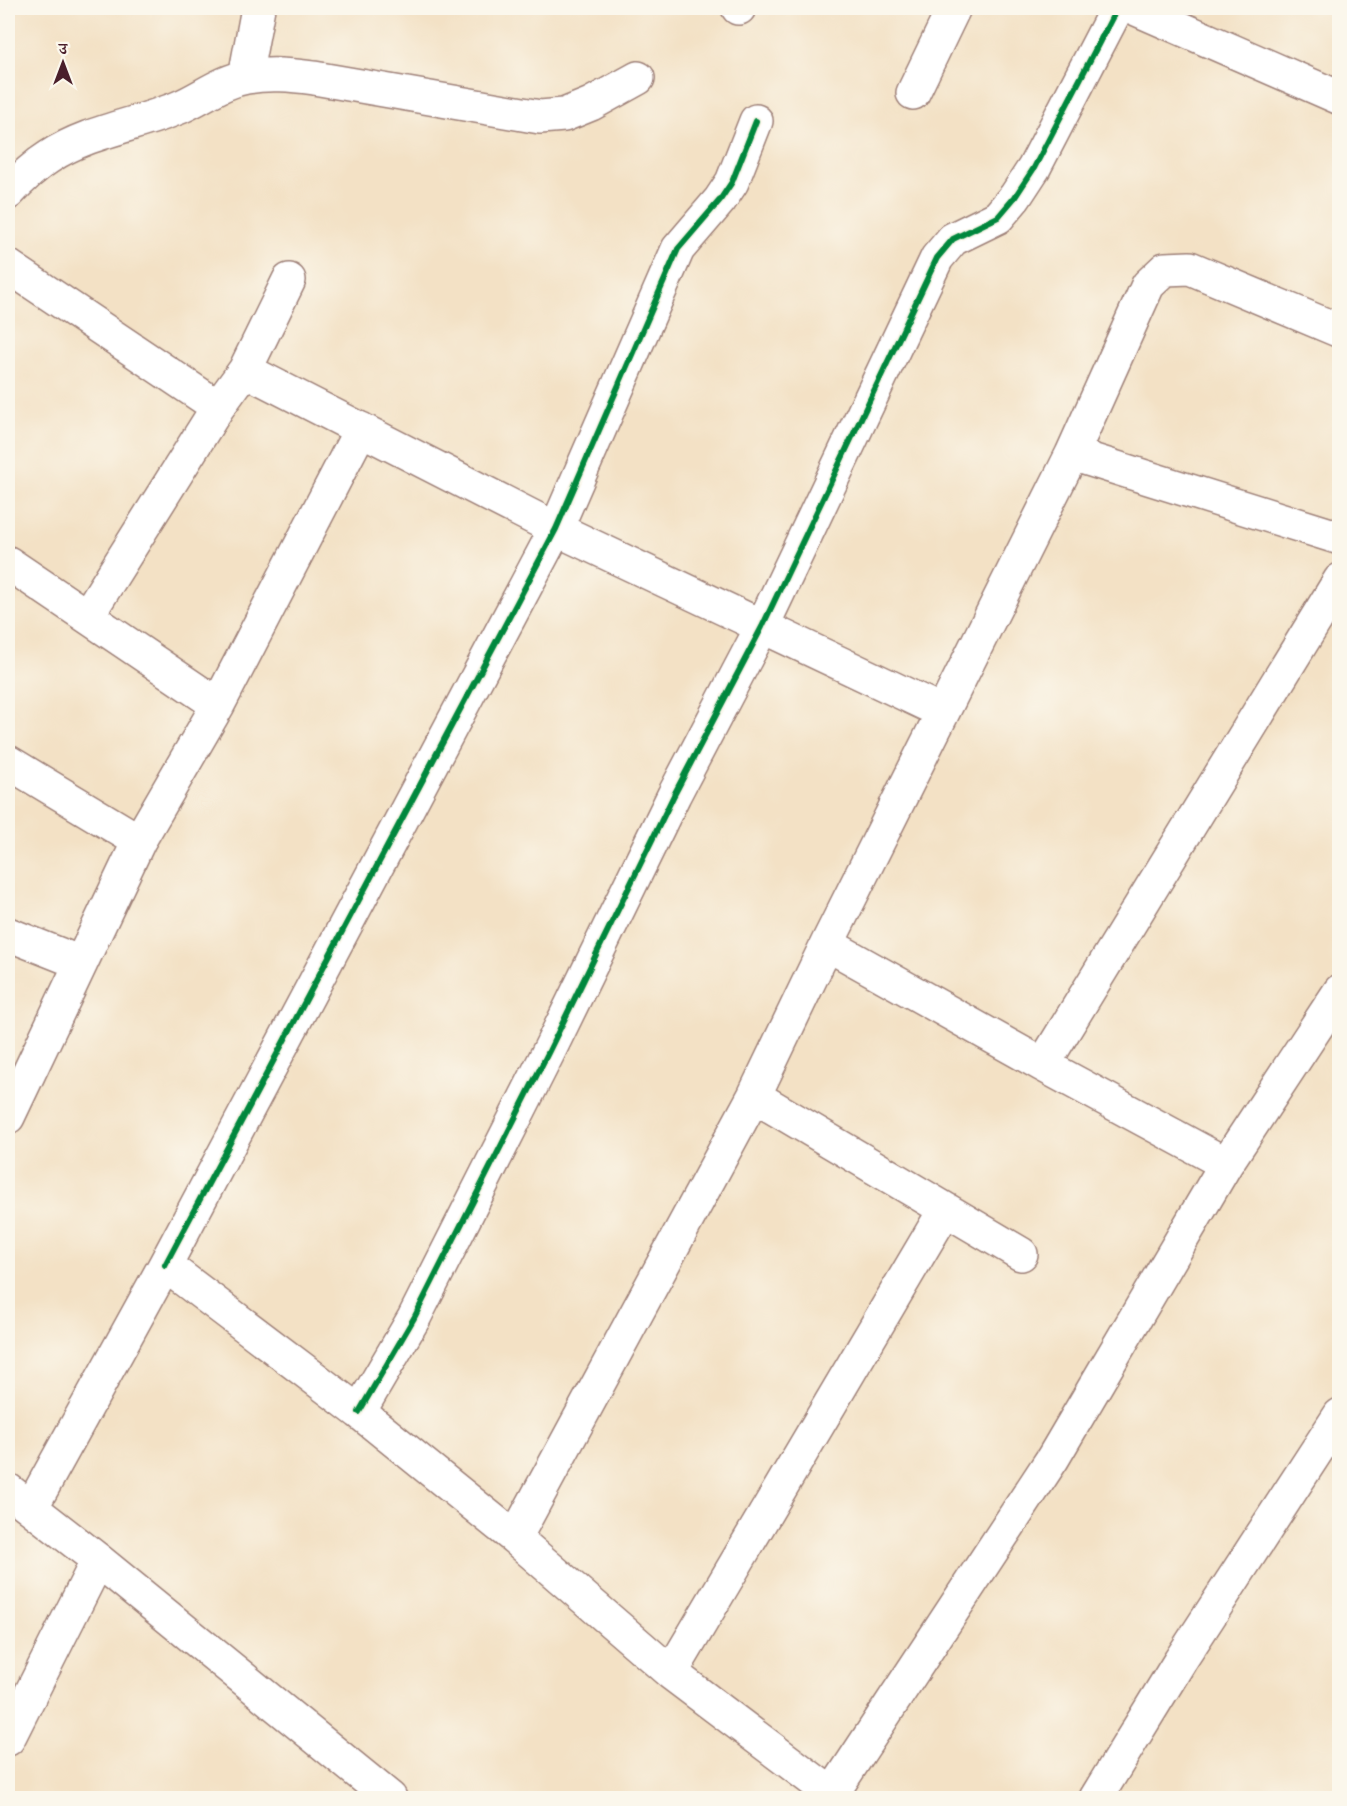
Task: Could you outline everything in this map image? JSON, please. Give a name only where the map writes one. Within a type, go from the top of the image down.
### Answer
[{"type":"street","points":[[244,77],[258,8]]},
{"type":"street","points":[[913,93],[954,8]]},
{"type":"street","points":[[359,1412],[414,1318],[548,1053],[674,795],[762,627],[937,258],[953,239],[998,217],[1015,197],[1034,168],[1117,8]]},
{"type":"street","points":[[1134,8],[1340,98]]},
{"type":"street","points":[[8,193],[22,178],[49,157],[77,142],[163,114],[218,86],[244,77],[279,73],[540,117],[564,115],[591,104],[639,78]]},
{"type":"street","points":[[390,1798],[98,1560],[19,1499],[165,1265],[556,529],[678,249],[720,200],[732,182],[756,121]]},
{"type":"street","points":[[8,266],[218,407]]},
{"type":"street","points":[[515,1538],[754,1096],[827,944],[1072,454],[1148,285],[1165,269],[1190,268],[1340,331]]},
{"type":"street","points":[[87,616],[218,407],[244,370],[289,280]]},
{"type":"street","points":[[244,370],[556,529],[943,712]]},
{"type":"street","points":[[8,1117],[139,841],[218,705],[361,429]]},
{"type":"street","points":[[1072,454],[1340,538]]},
{"type":"street","points":[[8,563],[218,705]]},
{"type":"street","points":[[1043,1065],[1340,580]]},
{"type":"street","points":[[8,762],[139,841]]},
{"type":"street","points":[[8,934],[81,963]]},
{"type":"street","points":[[827,944],[1226,1164]]},
{"type":"street","points":[[165,1265],[359,1412],[515,1538],[671,1673],[835,1796],[1053,1458],[1226,1164],[1336,1004]]},
{"type":"street","points":[[754,1096],[1021,1254]]},
{"type":"street","points":[[671,1673],[945,1210]]},
{"type":"street","points":[[1096,1798],[1180,1661],[1340,1415]]},
{"type":"street","points":[[8,1739],[98,1560]]},
{"type":"cycle path","points":[[359,1412],[414,1318],[548,1053],[674,795],[762,627],[937,258],[953,239],[998,217],[1015,197],[1034,168],[1117,8]]},
{"type":"cycle path","points":[[165,1265],[556,529],[678,249],[720,200],[732,182],[756,121]]}]
